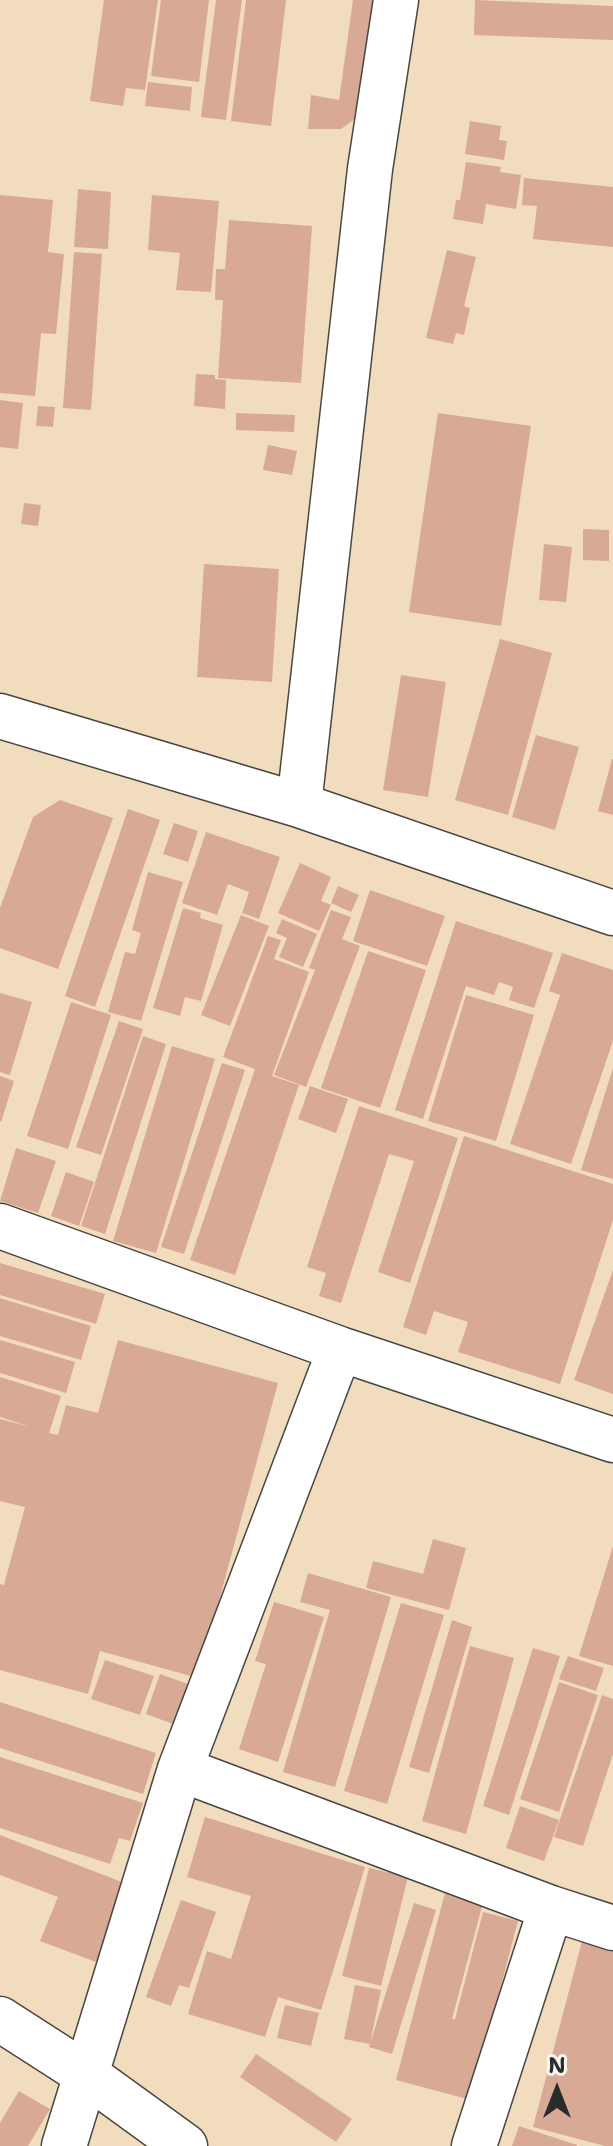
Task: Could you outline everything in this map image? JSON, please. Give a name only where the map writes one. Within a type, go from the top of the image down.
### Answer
[{"type":"street","points":[[299,805],[370,169],[396,0]]},
{"type":"street","points":[[3,728],[299,805],[613,913]]},
{"type":"street","points":[[0,1226],[340,1349],[613,1440]]},
{"type":"street","points":[[64,2146],[180,1769],[340,1349]]},
{"type":"street","points":[[180,1769],[551,1908],[613,1928]]},
{"type":"street","points":[[474,2146],[551,1908]]},
{"type":"street","points":[[0,2019],[87,2075],[185,2146]]},
{"type":"building","points":[[104,0],[158,0],[145,90],[126,88],[123,106],[90,101]]},
{"type":"building","points":[[161,0],[209,0],[199,82],[151,76]]},
{"type":"building","points":[[216,0],[242,0],[226,120],[201,117]]},
{"type":"building","points":[[246,0],[286,0],[271,126],[231,121]]},
{"type":"building","points":[[353,0],[384,0],[369,109],[341,129],[308,129],[311,95],[339,100]]},
{"type":"building","points":[[475,0],[613,6],[613,40],[474,35]]},
{"type":"building","points":[[148,82],[192,87],[190,111],[145,106]]},
{"type":"building","points":[[470,121],[501,126],[499,140],[507,141],[504,160],[465,154]]},
{"type":"building","points":[[466,162],[501,167],[500,172],[521,175],[516,209],[486,204],[483,224],[453,219],[456,200],[460,200]]},
{"type":"building","points":[[524,178],[613,187],[613,247],[533,239],[537,206],[522,205]]},
{"type":"building","points":[[78,189],[111,192],[108,249],[74,247]]},
{"type":"building","points":[[0,195],[53,200],[48,252],[64,254],[56,334],[41,333],[35,396],[0,393]]},
{"type":"building","points":[[152,195],[219,201],[211,292],[176,290],[180,253],[148,250]]},
{"type":"building","points":[[229,220],[312,226],[301,383],[218,378],[223,300],[215,300],[216,269],[225,269]]},
{"type":"building","points":[[447,250],[476,257],[464,306],[470,308],[464,335],[456,333],[453,344],[426,338]]},
{"type":"building","points":[[74,252],[102,254],[91,410],[63,408]]},
{"type":"building","points":[[196,374],[215,375],[215,379],[226,380],[225,409],[194,406]]},
{"type":"building","points":[[0,400],[23,403],[18,449],[0,447]]},
{"type":"building","points":[[38,406],[55,407],[53,427],[36,426]]},
{"type":"building","points":[[236,413],[295,415],[294,432],[236,430]]},
{"type":"building","points":[[438,413],[531,426],[501,626],[409,612]]},
{"type":"building","points":[[268,445],[297,451],[292,475],[263,470]]},
{"type":"building","points":[[24,503],[41,505],[38,526],[21,524]]},
{"type":"building","points":[[583,529],[609,530],[609,561],[583,560]]},
{"type":"building","points":[[544,544],[572,547],[566,602],[539,600]]},
{"type":"building","points":[[204,564],[279,569],[272,682],[197,677]]},
{"type":"building","points":[[500,639],[552,653],[508,815],[455,800]]},
{"type":"building","points":[[401,675],[446,682],[428,797],[383,790]]},
{"type":"building","points":[[536,735],[579,747],[555,830],[512,817]]},
{"type":"building","points":[[613,759],[613,815],[598,811]]},
{"type":"building","points":[[60,800],[113,818],[58,969],[0,948],[0,908],[33,817]]},
{"type":"building","points":[[128,809],[160,820],[95,1007],[65,996]]},
{"type":"building","points":[[174,823],[198,831],[188,862],[163,854]]},
{"type":"building","points":[[206,832],[280,857],[259,919],[242,913],[249,892],[228,884],[217,915],[182,903]]},
{"type":"building","points":[[300,863],[331,877],[321,901],[331,905],[319,931],[278,913]]},
{"type":"building","points":[[148,872],[183,882],[141,1021],[108,1012],[125,952],[135,954],[141,933],[132,930]]},
{"type":"building","points":[[338,886],[359,895],[351,912],[331,903]]},
{"type":"building","points":[[370,890],[445,916],[427,966],[353,941]]},
{"type":"building","points":[[183,908],[201,913],[200,918],[223,925],[201,1001],[185,997],[180,1016],[153,1008]]},
{"type":"building","points":[[331,910],[351,917],[342,939],[360,946],[306,1087],[274,1075],[315,970],[309,968]]},
{"type":"building","points":[[241,915],[269,926],[230,1026],[201,1015]]},
{"type":"building","points":[[282,919],[317,934],[303,967],[279,957],[287,938],[276,933]]},
{"type":"building","points":[[456,921],[553,953],[534,1008],[509,1000],[513,987],[499,982],[494,995],[466,986],[423,1119],[395,1110]]},
{"type":"building","points":[[268,936],[281,940],[274,959],[309,972],[272,1076],[299,1085],[235,1275],[190,1260],[255,1069],[223,1057]]},
{"type":"building","points":[[368,951],[426,970],[380,1108],[321,1088]]},
{"type":"building","points":[[562,953],[613,970],[613,1041],[571,1164],[510,1144],[560,995],[549,991]]},
{"type":"building","points":[[0,993],[32,1002],[10,1075],[0,1072]]},
{"type":"building","points":[[466,995],[534,1015],[496,1141],[428,1121]]},
{"type":"building","points":[[71,1002],[111,1015],[68,1149],[27,1136]]},
{"type":"building","points":[[119,1021],[143,1029],[101,1155],[76,1147]]},
{"type":"building","points":[[143,1036],[166,1044],[105,1234],[81,1226]]},
{"type":"building","points":[[172,1046],[215,1059],[156,1253],[113,1241]]},
{"type":"building","points":[[222,1063],[245,1070],[184,1254],[161,1247]]},
{"type":"building","points":[[613,1068],[613,1179],[581,1170]]},
{"type":"building","points":[[0,1076],[14,1081],[1,1122],[0,1121]]},
{"type":"building","points":[[310,1086],[348,1099],[336,1133],[298,1119]]},
{"type":"building","points":[[359,1106],[458,1138],[410,1283],[378,1272],[414,1161],[389,1154],[341,1303],[319,1296],[326,1273],[307,1267]]},
{"type":"building","points":[[464,1136],[613,1184],[613,1220],[560,1384],[458,1352],[468,1322],[434,1311],[426,1335],[403,1327]]},
{"type":"building","points":[[16,1148],[56,1161],[38,1213],[0,1201]]},
{"type":"building","points":[[66,1172],[94,1182],[79,1226],[51,1216]]},
{"type":"building","points":[[0,1263],[105,1294],[96,1324],[0,1295]]},
{"type":"building","points":[[613,1270],[613,1394],[574,1380]]},
{"type":"building","points":[[0,1298],[91,1326],[81,1360],[0,1336]]},
{"type":"building","points":[[0,1340],[75,1362],[66,1393],[0,1373]]},
{"type":"building","points":[[118,1340],[278,1383],[198,1678],[100,1651],[88,1694],[0,1670],[0,1584],[4,1585],[25,1507],[0,1501],[0,1419],[31,1427],[0,1417],[0,1377],[61,1396],[49,1433],[58,1435],[66,1405],[98,1413]]},
{"type":"building","points":[[433,1539],[466,1548],[449,1610],[366,1588],[373,1561],[423,1574]]},
{"type":"building","points":[[613,1546],[613,1666],[579,1656]]},
{"type":"building","points":[[308,1573],[391,1597],[335,1787],[283,1772],[330,1610],[300,1602]]},
{"type":"building","points":[[274,1602],[324,1617],[278,1762],[239,1749],[266,1664],[255,1661]]},
{"type":"building","points":[[401,1603],[444,1615],[387,1804],[344,1791]]},
{"type":"building","points":[[452,1620],[472,1627],[429,1773],[409,1767]]},
{"type":"building","points":[[470,1646],[514,1658],[466,1834],[422,1821]]},
{"type":"building","points":[[533,1648],[560,1656],[509,1815],[483,1806]]},
{"type":"building","points":[[568,1656],[604,1668],[596,1691],[559,1679]]},
{"type":"building","points":[[105,1660],[154,1676],[140,1715],[91,1699]]},
{"type":"building","points":[[160,1674],[188,1684],[173,1724],[146,1714]]},
{"type":"building","points":[[559,1682],[598,1695],[559,1812],[520,1799]]},
{"type":"building","points":[[602,1695],[613,1699],[613,1754],[583,1846],[554,1837]]},
{"type":"building","points":[[0,1702],[156,1753],[143,1794],[0,1748]]},
{"type":"building","points":[[0,1757],[143,1803],[130,1841],[119,1838],[110,1864],[0,1828]]},
{"type":"building","points":[[520,1806],[559,1820],[544,1861],[506,1848]]},
{"type":"building","points":[[205,1817],[365,1867],[321,2010],[278,1997],[265,2037],[188,2014],[207,1951],[231,1959],[251,1896],[187,1877]]},
{"type":"building","points":[[0,1835],[127,1884],[96,1962],[40,1941],[58,1897],[0,1875]]},
{"type":"building","points":[[369,1868],[408,1877],[381,1986],[342,1976]]},
{"type":"building","points":[[446,1889],[484,1899],[452,2019],[455,2019],[483,1912],[518,1921],[471,2100],[396,2080]]},
{"type":"building","points":[[181,1900],[216,1912],[189,1988],[179,1985],[171,2006],[146,1997]]},
{"type":"building","points":[[414,1903],[436,1910],[392,2054],[369,2047]]},
{"type":"building","points":[[584,1934],[613,1941],[613,2146],[533,2127]]},
{"type":"building","points":[[355,1985],[381,1990],[370,2044],[344,2039]]},
{"type":"building","points":[[285,2005],[319,2013],[311,2046],[277,2038]]},
{"type":"building","points":[[256,2054],[352,2119],[336,2142],[240,2077]]},
{"type":"building","points":[[19,2091],[50,2109],[28,2146],[0,2146],[0,2123]]},
{"type":"building","points":[[519,2126],[577,2145],[577,2146],[512,2146]]}]
